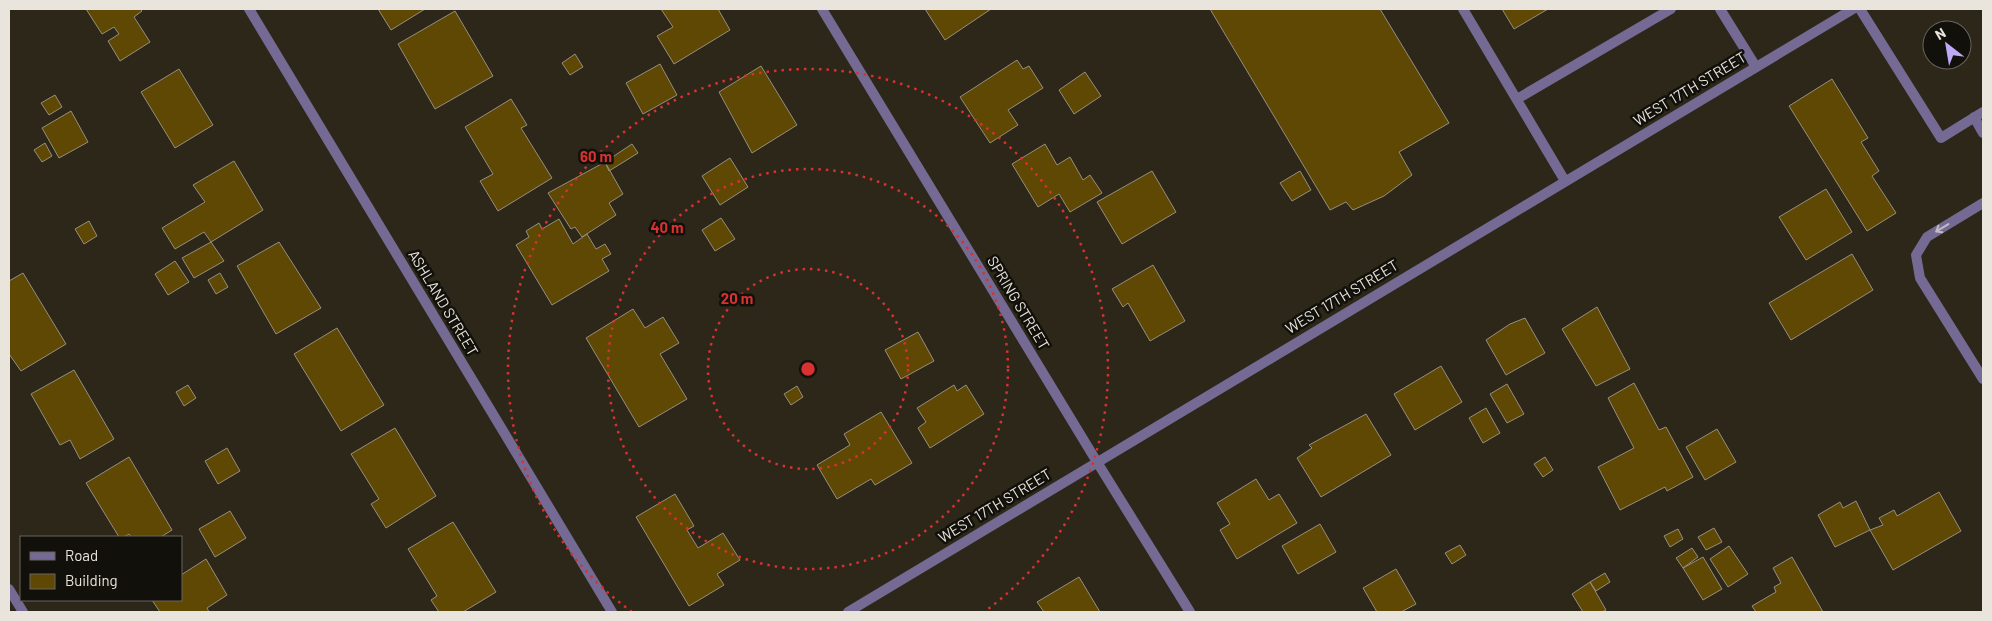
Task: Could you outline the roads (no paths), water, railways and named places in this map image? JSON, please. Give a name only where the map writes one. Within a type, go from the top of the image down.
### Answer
[{"type":"street","name":"ASHLAND STREET","points":[[249,9],[612,612]]},
{"type":"street","name":"SPRING STREET","points":[[822,9],[1190,612]]},
{"type":"street","points":[[1463,9],[1565,181]]},
{"type":"street","points":[[1517,99],[1671,9]]},
{"type":"street","points":[[1720,9],[1756,66]]},
{"type":"street","name":"WEST 17TH STREET","points":[[848,612],[1852,9]]},
{"type":"street","points":[[1860,9],[1941,138],[1979,115],[1983,133]]},
{"type":"street","points":[[1983,203],[1927,237],[1916,255],[1920,278],[1983,379]]},
{"type":"street","points":[[9,589],[23,612]]}]
